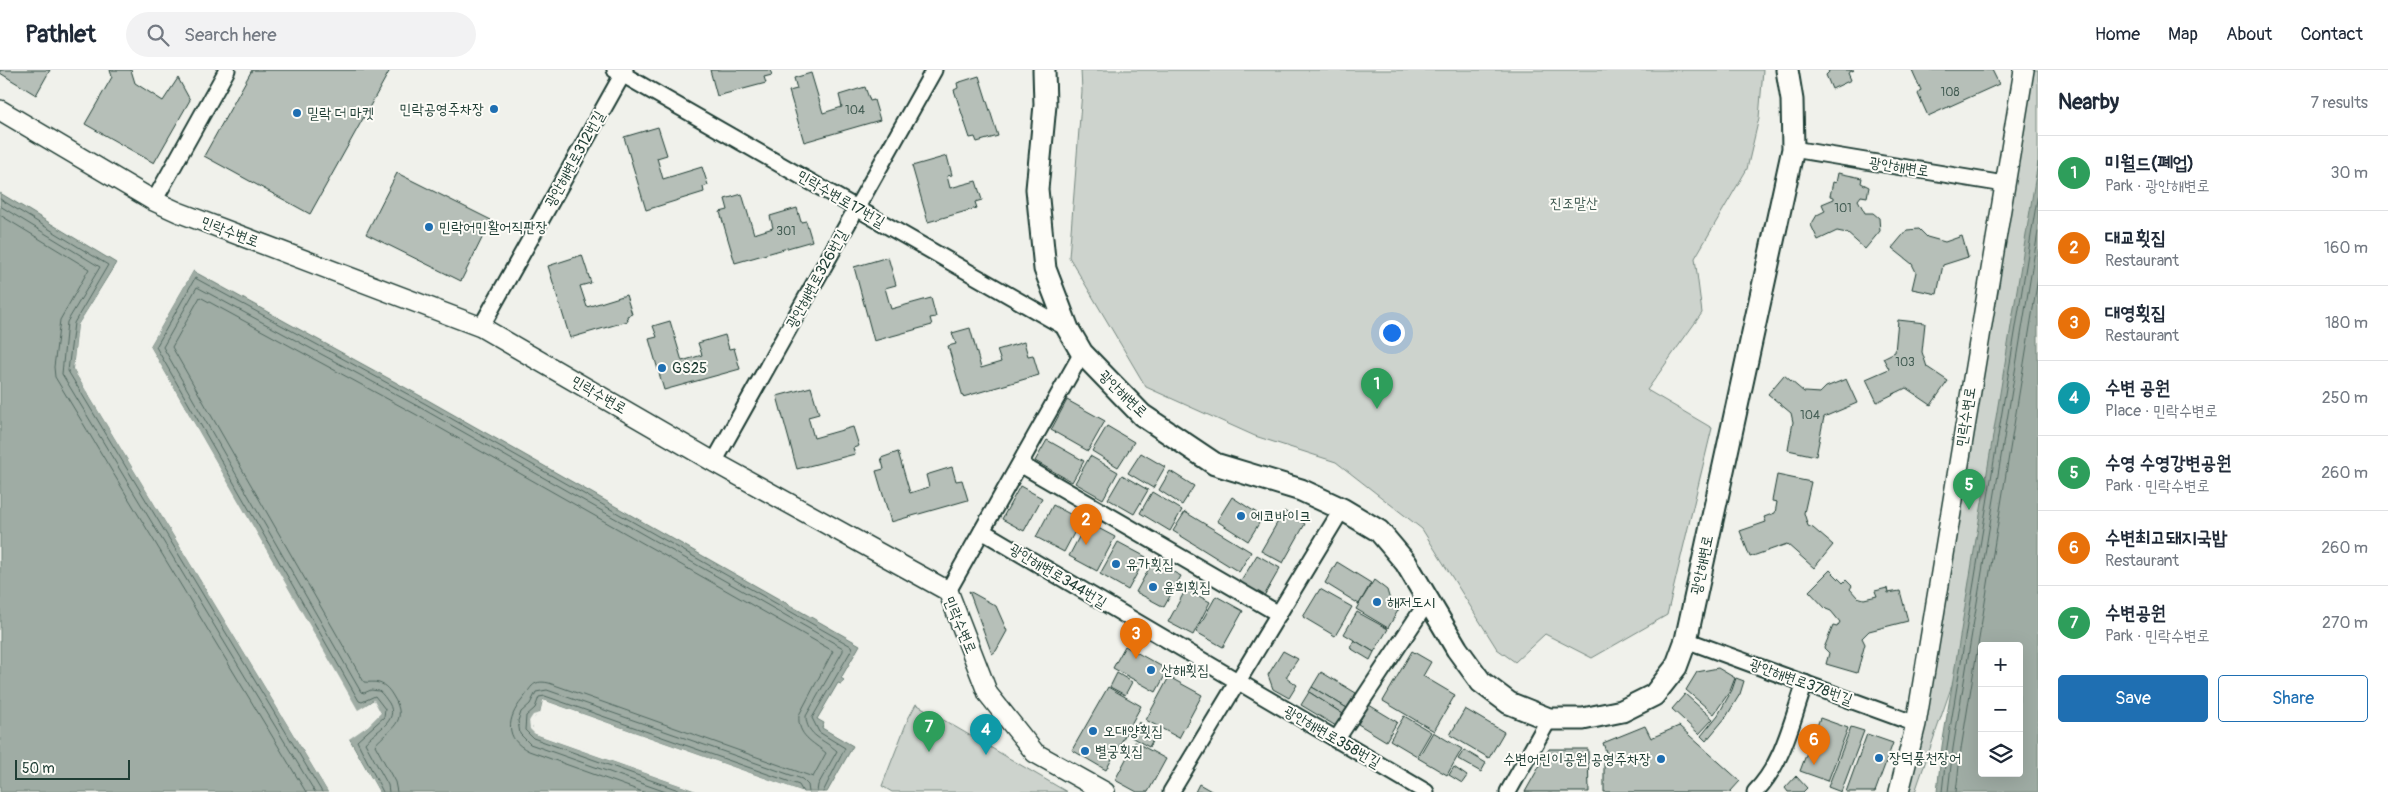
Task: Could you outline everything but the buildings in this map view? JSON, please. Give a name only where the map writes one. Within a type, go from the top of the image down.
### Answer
[{"type":"main road","name":"광안해변로","points":[[1044,70],[1045,105],[1038,198],[1045,269],[1068,329],[1082,353],[1142,415],[1215,464],[1301,490],[1342,509],[1379,531],[1406,564],[1457,649],[1481,682],[1509,703],[1549,719],[1583,719],[1622,711],[1654,695],[1676,667],[1686,640],[1793,149],[1792,100],[1787,70]]},
{"type":"street","points":[[154,201],[227,70]]},
{"type":"street","name":"광안해변로326번길","points":[[714,462],[934,70]]},
{"type":"street","name":"민락수변로","points":[[1899,792],[1916,724],[2024,70]]},
{"type":"street","name":"민락수변로17번길","points":[[621,71],[1068,329]]},
{"type":"street","name":"광안해변로312번길","points":[[481,327],[621,71]]},
{"type":"street","name":"민락수변로","points":[[0,110],[154,201],[178,212],[481,327],[714,462],[948,591],[988,694],[1035,753],[1105,792]]},
{"type":"street","name":"광안해변로","points":[[1793,149],[2004,184]]},
{"type":"street","points":[[948,591],[1082,353]]},
{"type":"street","points":[[1020,464],[1279,614]]},
{"type":"street","points":[[1171,792],[1342,509]]},
{"type":"street","name":"광안해변로344번길","points":[[982,531],[1238,682]]},
{"type":"street","points":[[1336,740],[1428,601]]},
{"type":"street","name":"광안해변로378번길","points":[[1686,640],[1916,724]]},
{"type":"street","name":"광안해변로358번길","points":[[1238,682],[1426,792]]},
{"type":"street","points":[[1755,792],[1762,784],[1780,753],[1805,684]]},
{"type":"street","points":[[1508,792],[1549,719]]},
{"type":"green space","name":"진조말산","points":[[1081,70],[1763,70],[1759,118],[1747,169],[1695,258],[1702,313],[1647,390],[1712,428],[1667,615],[1592,658],[1545,634],[1515,662],[1497,649],[1422,529],[1336,462],[1255,436],[1146,387],[1069,257],[1082,91]]},
{"type":"green space","points":[[2027,70],[2038,70],[2038,216],[1960,662],[1915,792],[1888,792],[1916,724]]},
{"type":"green space","points":[[916,704],[1067,792],[892,792],[882,786],[908,719]]},
{"type":"water","points":[[2038,162],[2038,792],[1937,792],[1942,746]]},
{"type":"water","points":[[0,193],[116,263],[78,325],[73,369],[328,792],[0,792]]},
{"type":"water","points":[[193,271],[426,399],[860,645],[841,678],[844,680],[841,684],[838,683],[817,719],[824,723],[822,728],[853,746],[827,792],[804,792],[543,700],[540,713],[529,721],[535,734],[699,792],[379,792],[349,738],[368,726],[381,713],[373,700],[358,711],[150,346]]},
{"type":"pier","points":[[118,261],[119,265],[80,326],[75,369],[330,792],[328,792],[73,369],[78,325]]},
{"type":"pier","points":[[191,269],[193,271],[150,346],[358,710],[374,700],[381,713],[368,726],[349,739],[379,792],[376,792],[347,738],[378,712],[373,704],[360,713],[356,712],[147,347]]},
{"type":"pier","points":[[543,700],[804,792],[797,792],[545,703],[542,714],[535,717],[532,722],[532,727],[536,731],[702,792],[699,792],[535,734],[530,729],[529,721],[533,715],[540,713]]},
{"type":"place","name":"민락공영주차장","points":[[494,109]]},
{"type":"place","name":"밀락 더 마켓","points":[[297,113]]},
{"type":"place","name":"민락어민활어직판장","points":[[429,227]]},
{"type":"place","name":"GS25","points":[[662,368]]},
{"type":"place","name":"미월드(폐업)","points":[[1377,409]]},
{"type":"place","name":"수영 수영강변공원","points":[[1969,510]]},
{"type":"place","name":"에코바이크","points":[[1241,516]]},
{"type":"place","name":"대교횟집","points":[[1086,545]]},
{"type":"place","name":"유가횟집","points":[[1116,564]]},
{"type":"place","name":"윤희횟집","points":[[1153,587]]},
{"type":"place","name":"해저도시","points":[[1377,602]]},
{"type":"place","name":"대영횟집","points":[[1136,659]]},
{"type":"place","name":"산해횟집","points":[[1151,670]]},
{"type":"place","name":"오대양횟집","points":[[1093,731]]},
{"type":"place","name":"별궁횟집","points":[[1085,751]]},
{"type":"place","name":"수변공원","points":[[929,752]]},
{"type":"place","name":"수변 공원","points":[[986,755]]},
{"type":"place","name":"장덕풍천장어","points":[[1879,758]]},
{"type":"place","name":"수변어린이공원 공영주차장","points":[[1661,759]]},
{"type":"place","name":"수변최고돼지국밥","points":[[1814,765]]}]
